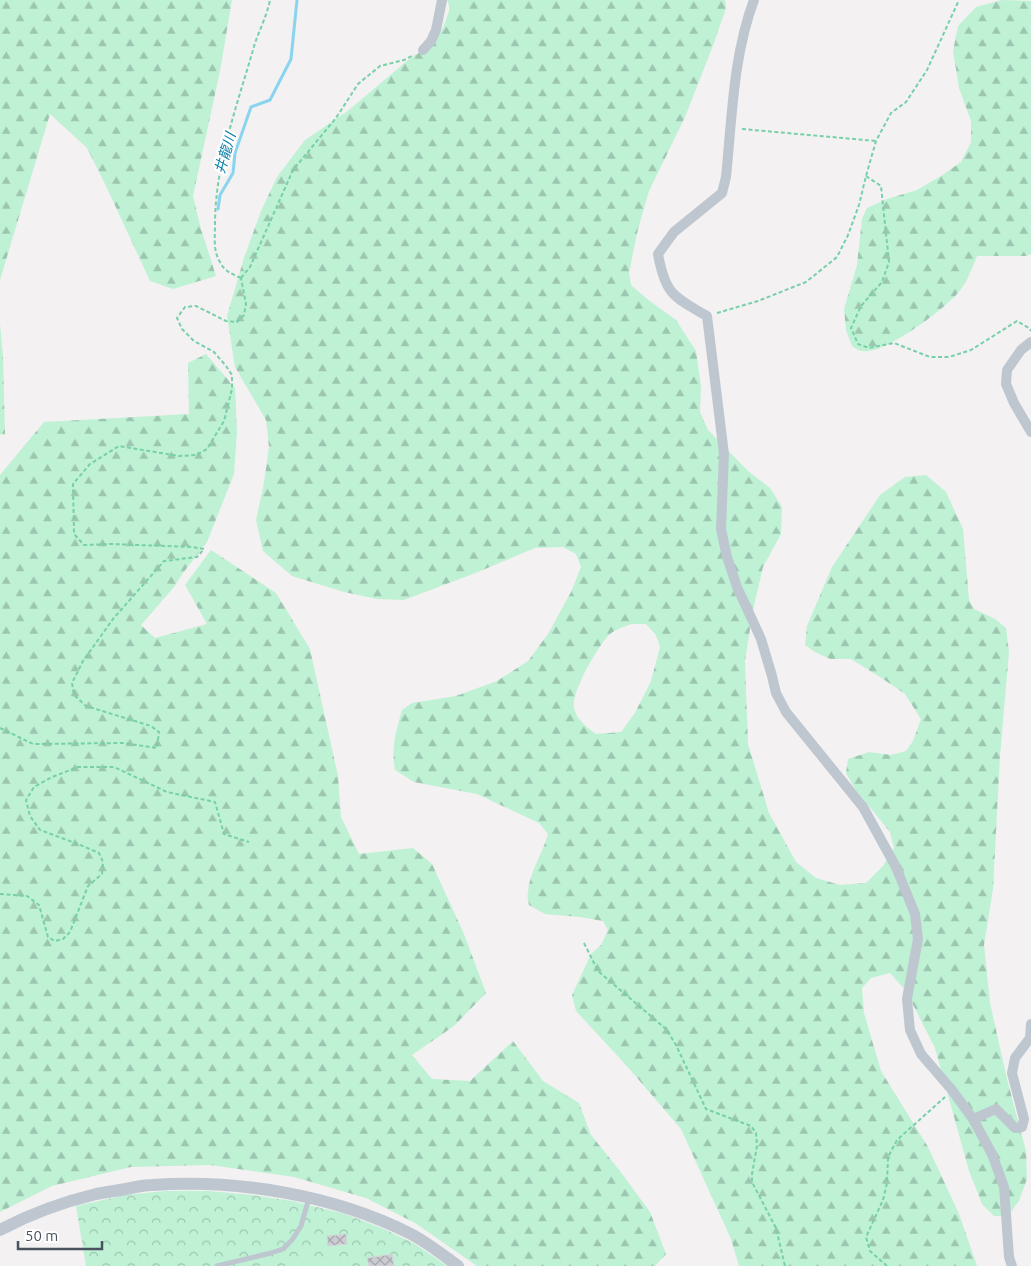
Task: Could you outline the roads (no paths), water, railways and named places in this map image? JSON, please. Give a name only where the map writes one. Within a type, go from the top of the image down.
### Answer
[{"type":"street","points":[[423,50],[436,30],[442,0]]},
{"type":"street","points":[[754,0],[747,20],[737,67],[726,177],[722,193],[674,232],[658,254],[660,267],[671,291],[687,305],[708,316],[724,454],[721,529],[726,557],[761,639],[776,693],[786,712],[863,806],[896,867],[915,914],[918,939],[907,998],[910,1030],[921,1054],[952,1090],[973,1119],[992,1154],[1004,1187],[1009,1257],[1012,1266]]},
{"type":"street","points":[[1031,342],[1021,350],[1006,370],[1006,384],[1014,403],[1031,432]]},
{"type":"street","points":[[973,1119],[996,1109],[1015,1128],[1022,1127],[1024,1118],[1012,1073],[1015,1058],[1030,1038],[1031,1024]]},
{"type":"street","points":[[0,1230],[55,1206],[96,1194],[151,1185],[201,1183],[257,1188],[342,1206],[383,1221],[412,1235],[439,1251],[458,1266]]},
{"type":"lane","points":[[217,1266],[283,1249],[292,1240],[301,1226],[309,1198]]},
{"type":"waterway","name":"井龍川","points":[[218,209],[220,195],[233,173],[235,153],[251,107],[270,100],[291,59],[297,0]]}]
